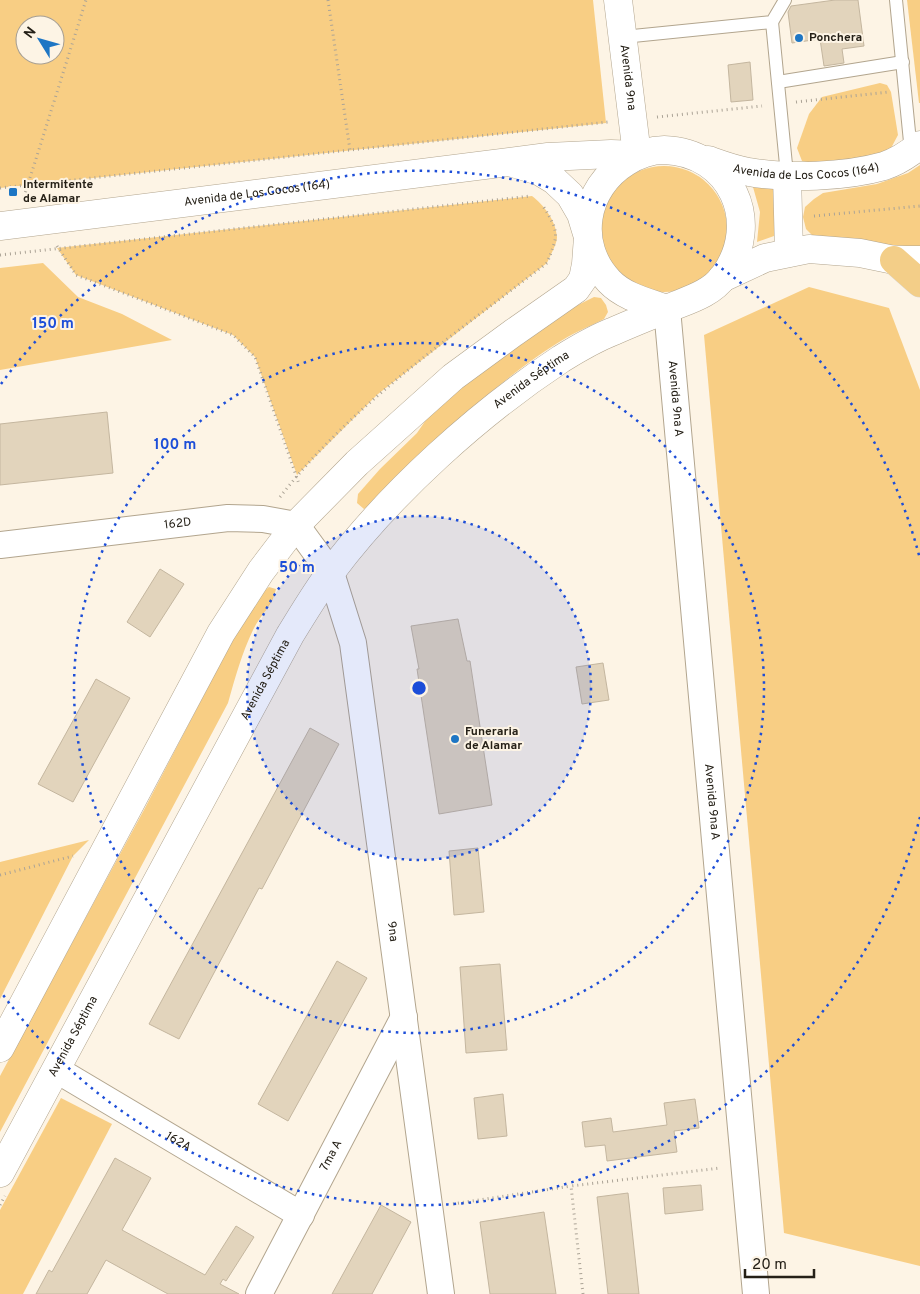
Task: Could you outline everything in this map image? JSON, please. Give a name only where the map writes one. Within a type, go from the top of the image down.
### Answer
[{"type":"highway","points":[[907,260],[920,283]]},
{"type":"main road","name":"Avenida 9na","points":[[618,0],[637,155]]},
{"type":"main road","name":"Avenida de Los Cocos (164)","points":[[688,153],[724,166],[749,172],[814,176],[861,171],[885,166],[916,148]]},
{"type":"main road","points":[[0,1048],[221,634],[261,571],[296,525],[356,463],[453,377],[576,289],[583,279],[589,212],[598,188],[614,169],[637,155],[662,150],[688,153],[711,165],[717,171],[729,184],[739,207],[742,233],[736,257],[722,278]]},
{"type":"main road","name":"Avenida de Los Cocos (164)","points":[[18,224],[548,157],[611,154],[637,155]]},
{"type":"main road","name":"Avenida de Los Cocos (164)","points":[[513,162],[539,171],[554,180],[570,195],[580,214],[588,237]]},
{"type":"main road","points":[[787,175],[789,252]]},
{"type":"main road","points":[[588,237],[595,262],[610,282],[630,297],[667,309],[703,294],[722,278],[765,258],[789,252],[809,249],[831,250],[907,260]]},
{"type":"main road","name":"Avenida Séptima","points":[[5,1180],[57,1070],[290,635],[331,573],[385,509],[437,457],[511,394],[563,358],[610,332],[667,309]]},
{"type":"street","name":"Avenida 9na A","points":[[667,309],[756,1294]]},
{"type":"street","name":"162D","points":[[0,545],[228,518],[262,519],[296,525]]},
{"type":"street","points":[[296,525],[331,573]]},
{"type":"street","name":"9na","points":[[331,573],[354,643],[441,1294]]},
{"type":"street","name":"7ma A","points":[[259,1294],[404,1017]]},
{"type":"street","name":"162A","points":[[57,1070],[301,1215]]},
{"type":"lane","points":[[785,0],[772,22],[787,175]]},
{"type":"lane","points":[[896,0],[906,90],[916,148]]},
{"type":"lane","points":[[622,37],[772,22]]},
{"type":"lane","points":[[778,82],[903,62]]},
{"type":"path","points":[[86,0],[28,185],[18,224],[57,248],[76,275],[233,335],[255,357],[299,482],[296,525]]},
{"type":"path","points":[[328,0],[350,150]]},
{"type":"path","points":[[0,188],[906,90]]},
{"type":"path","points":[[0,255],[532,196]]},
{"type":"path","points":[[262,519],[297,475],[378,394],[547,263],[557,238],[552,220],[540,202]]},
{"type":"path","points":[[788,218],[920,206]]},
{"type":"path","points":[[69,865],[78,848]]},
{"type":"path","points":[[0,875],[73,856]]},
{"type":"path","points":[[429,1208],[570,1186],[744,1165]]},
{"type":"path","points":[[0,1205],[5,1180]]},
{"type":"path","points":[[570,1186],[583,1294]]},
{"type":"shaded area","points":[[0,0],[593,0],[606,123],[0,188]]},
{"type":"shaded area","points":[[907,0],[920,0],[920,103],[919,103]]},
{"type":"shaded area","points":[[880,83],[887,85],[891,92],[898,135],[890,150],[875,156],[818,164],[802,161],[797,148],[809,114],[822,97]]},
{"type":"shaded area","points":[[920,165],[920,247],[823,240],[812,235],[806,229],[803,217],[805,207],[823,193],[877,184],[908,173]]},
{"type":"shaded area","points":[[664,166],[688,171],[699,176],[709,184],[717,194],[722,205],[727,229],[722,253],[717,264],[709,274],[699,282],[688,287],[664,292],[640,287],[629,282],[619,274],[611,264],[606,253],[601,229],[606,205],[611,194],[619,184],[629,176],[640,171]]},
{"type":"shaded area","points":[[753,187],[777,189],[774,236],[757,242],[760,212]]},
{"type":"shaded area","points":[[532,196],[549,214],[556,231],[556,243],[547,263],[378,394],[297,475],[255,357],[233,335],[76,275],[57,248]]},
{"type":"shaded area","points":[[43,263],[78,297],[122,314],[172,340],[0,370],[0,268]]},
{"type":"shaded area","points":[[809,287],[889,308],[920,390],[920,1266],[784,1233],[704,335]]},
{"type":"shaded area","points":[[594,297],[601,298],[606,305],[608,312],[604,319],[568,337],[531,361],[461,418],[374,502],[364,509],[357,503],[358,494],[380,469],[417,433],[430,414],[452,393],[568,310]]},
{"type":"shaded area","points":[[269,587],[276,589],[274,595],[249,639],[228,703],[0,1132],[0,1076],[145,808],[232,641],[263,592]]},
{"type":"shaded area","points":[[89,840],[73,856],[0,999],[0,862]]},
{"type":"shaded area","points":[[61,1098],[112,1124],[23,1294],[0,1294],[0,1210]]},
{"type":"building","points":[[835,0],[858,0],[864,46],[842,49],[844,63],[824,66],[820,39],[792,43],[788,12],[791,6]]},
{"type":"building","points":[[750,62],[753,100],[731,102],[728,65]]},
{"type":"building","points":[[107,412],[113,473],[0,485],[0,424]]},
{"type":"building","points":[[160,569],[184,584],[150,637],[127,622]]},
{"type":"building","points":[[458,619],[467,661],[470,661],[492,805],[439,814],[417,669],[419,669],[411,626]]},
{"type":"building","points":[[603,663],[609,700],[582,704],[576,667]]},
{"type":"building","points":[[96,679],[130,698],[73,802],[38,784]]},
{"type":"building","points":[[310,728],[339,744],[262,889],[259,888],[179,1039],[149,1024]]},
{"type":"building","points":[[478,848],[484,912],[454,915],[449,851]]},
{"type":"building","points":[[337,961],[367,978],[288,1121],[258,1104]]},
{"type":"building","points":[[500,964],[507,1050],[466,1053],[460,967]]},
{"type":"building","points":[[503,1094],[507,1136],[478,1139],[474,1098]]},
{"type":"building","points":[[695,1099],[699,1128],[674,1131],[677,1152],[607,1161],[605,1145],[585,1147],[582,1122],[611,1118],[613,1132],[667,1125],[664,1103]]},
{"type":"building","points":[[115,1158],[151,1178],[122,1230],[205,1275],[236,1226],[254,1237],[226,1281],[223,1279],[220,1284],[239,1294],[168,1294],[106,1260],[87,1294],[36,1294],[49,1270],[52,1272]]},
{"type":"building","points":[[701,1185],[703,1210],[665,1214],[663,1188]]},
{"type":"building","points":[[628,1193],[639,1294],[608,1294],[597,1197]]},
{"type":"building","points":[[381,1205],[411,1222],[372,1294],[332,1294]]},
{"type":"building","points":[[544,1212],[556,1294],[490,1294],[480,1222]]},
{"type":"place","name":"Ponchera","points":[[799,38]]},
{"type":"place","name":"Intermitente de Alamar","points":[[13,192]]},
{"type":"place","name":"Funeraria de Alamar","points":[[455,739]]}]
